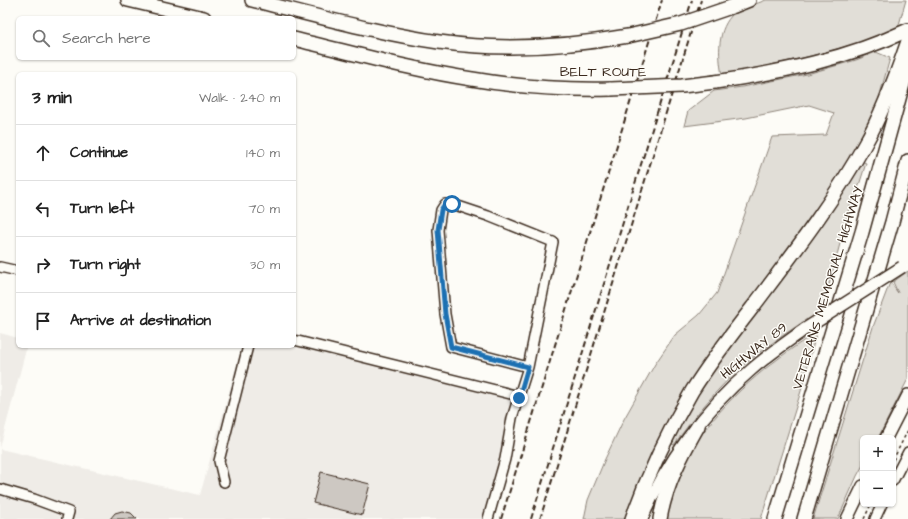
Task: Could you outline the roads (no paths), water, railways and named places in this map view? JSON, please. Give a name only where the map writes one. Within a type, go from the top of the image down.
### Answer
[{"type":"highway","points":[[128,0],[196,16]]},
{"type":"highway","name":"BELT ROUTE","points":[[252,0],[393,34],[454,44],[548,46],[628,36],[681,24],[748,0]]},
{"type":"highway","name":"BELT ROUTE","points":[[296,39],[431,72],[471,79],[512,85],[551,88],[611,89],[676,86],[715,82],[763,74],[817,62],[861,49],[908,30]]},
{"type":"highway","points":[[632,519],[664,442],[693,390],[714,358],[817,220],[866,143],[879,116],[908,41]]},
{"type":"highway","name":"VETERANS MEMORIAL HIGHWAY","points":[[775,519],[862,232],[908,66]]},
{"type":"highway","points":[[804,519],[892,222],[908,161]]},
{"type":"highway","points":[[660,519],[668,487],[677,464],[698,426]]},
{"type":"main road","name":"HIGHWAY 89","points":[[642,519],[659,482],[672,459],[698,426],[750,370],[805,329],[905,264]]},
{"type":"main road","points":[[888,435],[908,394]]},
{"type":"main road","points":[[847,519],[860,492]]},
{"type":"street","points":[[488,519],[505,459],[512,418],[528,367],[553,242],[488,216],[452,204],[445,204],[441,210],[438,230],[445,314],[451,347],[528,367]]},
{"type":"street","points":[[0,266],[16,270]]},
{"type":"street","points":[[296,340],[520,396]]},
{"type":"street","points":[[224,482],[219,461],[247,348]]},
{"type":"street","points":[[896,475],[908,452]]},
{"type":"street","points":[[0,489],[34,499],[69,512],[67,519]]},
{"type":"street","points":[[875,519],[881,507]]},
{"type":"railway","points":[[501,519],[662,0]]},
{"type":"railway","points":[[531,519],[692,0]]},
{"type":"railway","points":[[540,519],[701,0]]}]
